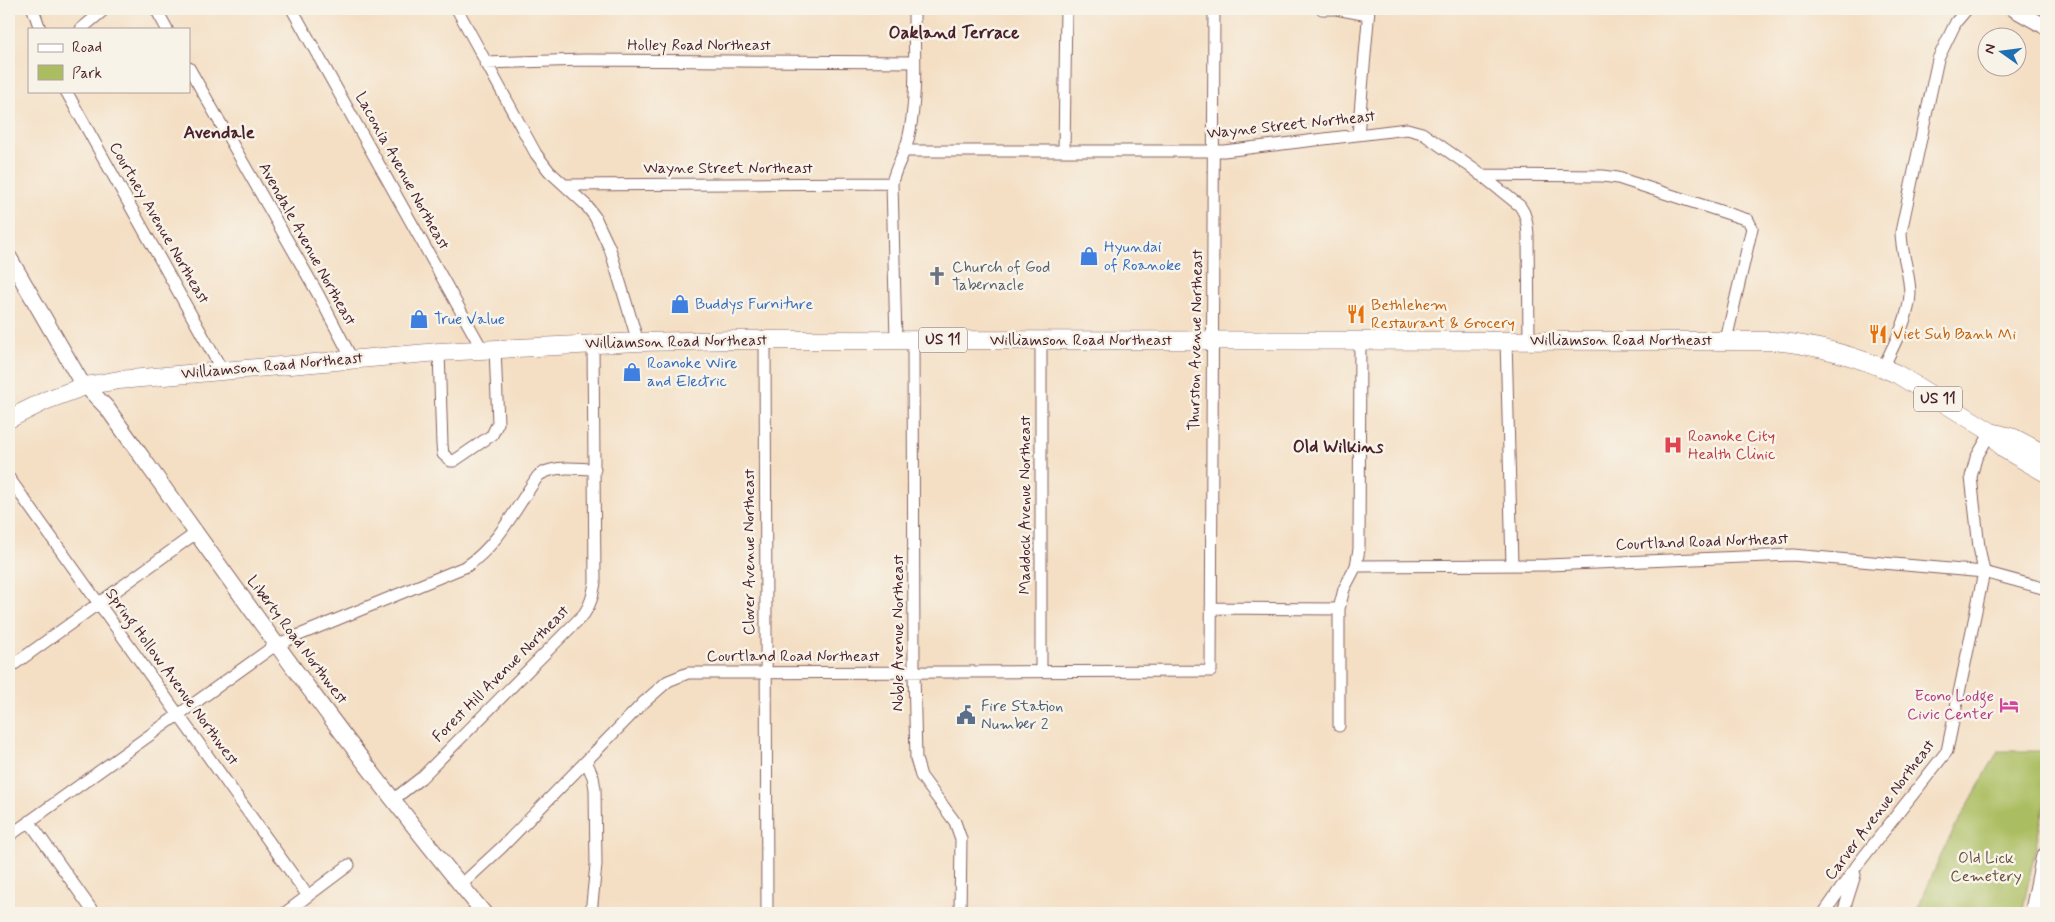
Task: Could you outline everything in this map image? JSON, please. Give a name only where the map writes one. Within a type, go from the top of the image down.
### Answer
[{"type":"highway","points":[[2035,913],[2046,858]]},
{"type":"main road","name":"Williamson Road Northeast","points":[[9,419],[47,400],[85,386],[119,380],[439,352],[593,344],[765,340],[1726,340],[1773,341],[1817,346],[1851,355],[1897,374],[1991,432],[2014,438],[2046,455]]},
{"type":"main road","name":"Williamson Road Northeast","points":[[1991,432],[2004,449],[2046,473]]},
{"type":"street","points":[[33,9],[40,28]]},
{"type":"street","points":[[82,28],[105,9]]},
{"type":"street","points":[[156,9],[166,28]]},
{"type":"street","name":"Laconia Avenue Northeast","points":[[292,9],[488,349],[498,423],[496,430],[492,435],[454,461],[450,461],[445,457],[442,446],[439,352]]},
{"type":"street","points":[[456,9],[536,154],[565,186],[586,205],[604,236],[638,342]]},
{"type":"street","name":"Noble Avenue Northeast","points":[[914,9],[912,112],[905,151],[894,173],[892,183],[904,340],[917,766],[921,776],[958,829],[961,840],[960,913]]},
{"type":"street","points":[[1064,151],[1066,9]]},
{"type":"street","name":"Thurston Avenue Northeast","points":[[1211,671],[1214,9]]},
{"type":"street","points":[[1322,9],[1368,12],[1358,135]]},
{"type":"street","points":[[1883,368],[1908,306],[1909,283],[1901,244],[1901,232],[1938,59],[1956,22],[1967,9]]},
{"type":"street","points":[[2014,9],[2046,26]]},
{"type":"street","name":"Holley Road Northeast","points":[[485,63],[584,60],[914,62]]},
{"type":"street","name":"Avendale Avenue Northeast","points":[[190,70],[318,294],[352,359]]},
{"type":"street","name":"Courtney Avenue Northeast","points":[[67,92],[222,370]]},
{"type":"street","name":"Wayne Street Northeast","points":[[905,151],[1212,151],[1255,149],[1406,129],[1416,130],[1520,206],[1527,222],[1529,340]]},
{"type":"street","points":[[1480,175],[1604,176],[1618,178],[1748,220],[1752,228],[1726,340]]},
{"type":"street","name":"Wayne Street Northeast","points":[[565,186],[892,183]]},
{"type":"street","name":"Liberty Road Northwest","points":[[9,257],[80,380],[107,408],[277,646],[484,913]]},
{"type":"street","name":"Clover Avenue Northeast","points":[[765,340],[767,913]]},
{"type":"street","name":"Maddock Avenue Northeast","points":[[1041,340],[1041,671]]},
{"type":"street","points":[[1339,726],[1339,608],[1344,589],[1356,566],[1359,549],[1360,340]]},
{"type":"street","points":[[1506,340],[1512,565]]},
{"type":"street","name":"Forest Hill Avenue Northeast","points":[[394,799],[421,778],[589,607],[593,597],[595,582],[593,344]]},
{"type":"street","name":"Carver Avenue Northeast","points":[[1824,913],[1858,864],[1933,772],[1950,746],[1984,572],[1979,547],[1971,477],[1976,458],[1991,432]]},
{"type":"street","points":[[9,836],[259,656],[277,646],[467,566],[481,556],[538,476],[544,472],[554,469],[595,470]]},
{"type":"street","name":"Spring Hollow Avenue Northwest","points":[[9,478],[308,896]]},
{"type":"street","points":[[9,668],[196,533]]},
{"type":"street","name":"Courtland Road Northeast","points":[[1356,566],[1512,565],[1793,554],[1984,572],[2046,589]]},
{"type":"street","points":[[1211,608],[1339,608]]},
{"type":"street","name":"Courtland Road Northeast","points":[[461,885],[501,848],[643,703],[677,676],[694,672],[1211,671]]},
{"type":"street","points":[[586,761],[593,776],[595,789],[596,865],[590,913]]},
{"type":"street","points":[[29,821],[94,913]]},
{"type":"street","points":[[1843,913],[1858,864]]},
{"type":"street","points":[[284,913],[349,865]]},
{"type":"green space","name":"Old Lick Cemetery","points":[[1998,751],[2046,751],[2046,798],[2022,913],[1916,913],[1945,846]]},
{"type":"place","name":"Hyundai of Roanoke","points":[[1089,256]]},
{"type":"place","name":"Church of God Tabernacle","points":[[937,276]]},
{"type":"place","name":"Buddys Furniture","points":[[680,304]]},
{"type":"place","name":"Bethlehem Restaurant & Grocery","points":[[1356,314]]},
{"type":"place","name":"True Value","points":[[419,319]]},
{"type":"place","name":"Viet Sub Banh Mi","points":[[1878,334]]},
{"type":"place","name":"Roanoke Wire and Electric","points":[[632,372]]},
{"type":"place","name":"Roanoke City Health Clinic","points":[[1673,445]]},
{"type":"place","name":"Econo Lodge Civic Center","points":[[2009,705]]},
{"type":"place","name":"Fire Station Number 2","points":[[966,715]]},
{"type":"district","name":"Oakland Terrace","points":[[954,33]]},
{"type":"district","name":"Avendale","points":[[219,133]]},
{"type":"district","name":"Old Wilkins","points":[[1338,447]]}]
